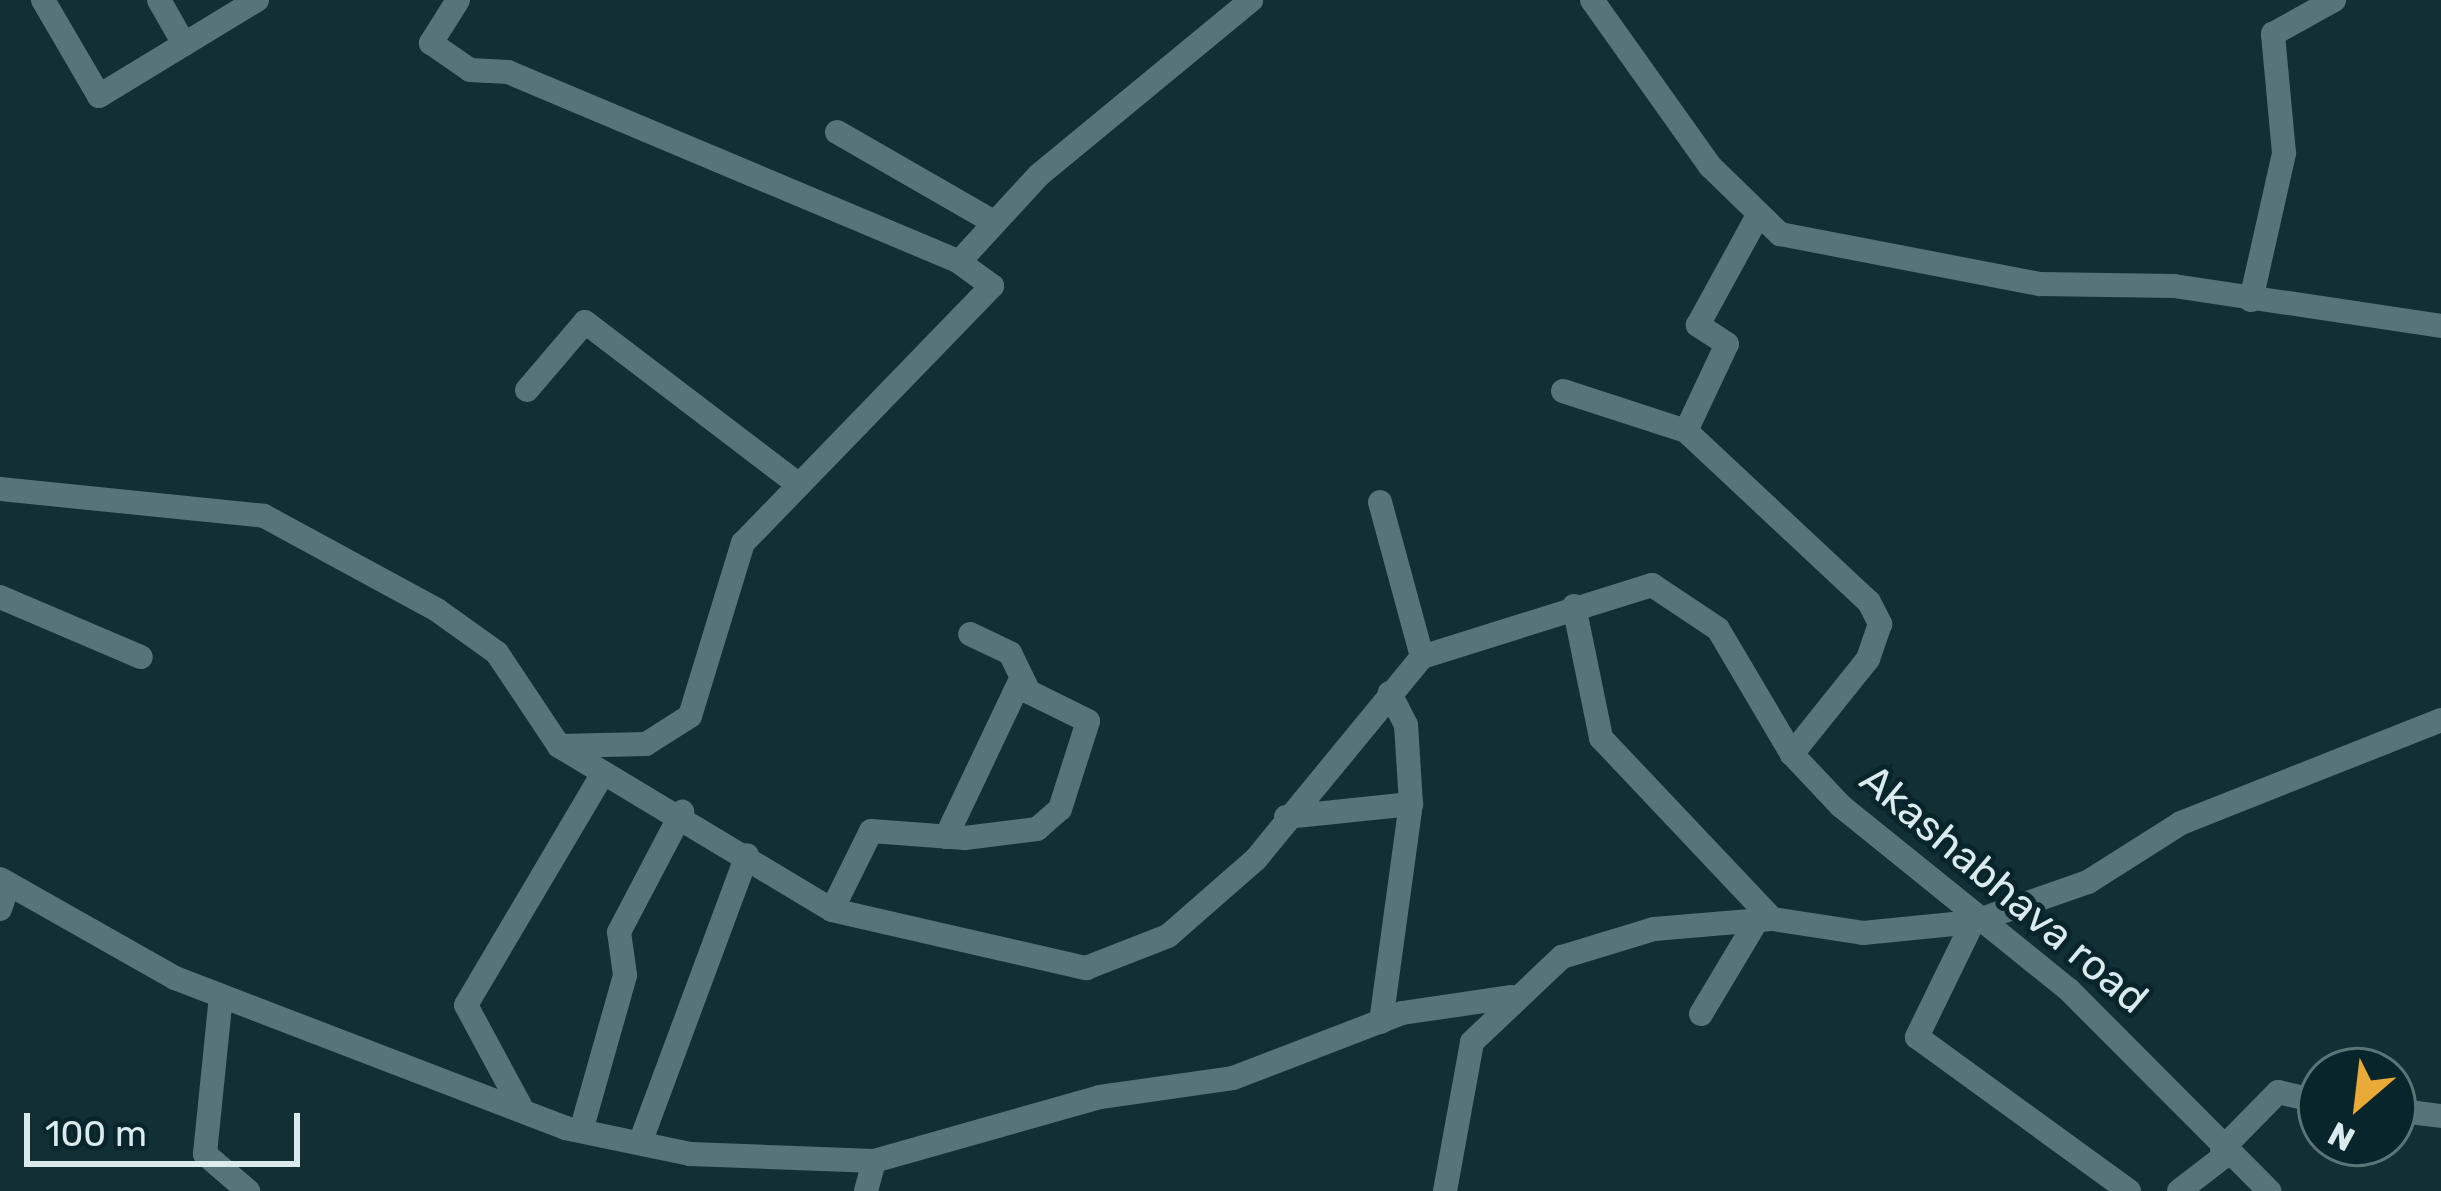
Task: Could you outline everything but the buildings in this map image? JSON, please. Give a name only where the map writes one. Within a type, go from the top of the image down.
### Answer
[{"type":"street","points":[[43,0],[99,96],[257,0]]},
{"type":"street","points":[[159,0],[184,44]]},
{"type":"street","points":[[458,0],[430,43],[470,70],[508,72],[958,262],[992,286],[743,543],[690,716],[646,744],[559,746]]},
{"type":"street","points":[[958,262],[994,223],[1251,0]]},
{"type":"street","points":[[1592,0],[1756,219],[1862,257],[2441,326]]},
{"type":"street","points":[[2251,300],[2284,153],[2273,34],[2334,0]]},
{"type":"street","points":[[836,132],[994,223]]},
{"type":"street","points":[[1686,431],[1727,344],[1700,319],[1756,219]]},
{"type":"street","points":[[527,390],[585,322],[798,484]]},
{"type":"street","points":[[1563,391],[1686,431],[1880,624],[1868,659],[1792,754]]},
{"type":"street","name":"Akashabhava road","points":[[0,489],[264,515],[497,653],[559,746],[602,775],[682,812],[832,910],[1086,968],[1168,936],[1286,818],[1422,657],[1636,584],[1690,602],[1792,754],[1973,922],[2132,1047],[2224,1151],[2270,1191]]},
{"type":"street","points":[[1380,502],[1422,657]]},
{"type":"street","points":[[0,597],[142,657]]},
{"type":"street","points":[[1574,606],[1601,738],[1764,921]]},
{"type":"street","points":[[946,837],[1019,682],[1010,653],[970,634]]},
{"type":"street","points":[[832,910],[871,831],[946,837],[1036,829],[1060,809],[1088,721],[1019,682]]},
{"type":"street","points":[[1381,1022],[1411,804],[1406,725],[1390,693]]},
{"type":"street","points":[[1444,1191],[1472,1042],[1512,997],[1562,957],[1654,929],[1764,921],[1863,933],[1973,922],[2088,882],[2181,823],[2441,719]]},
{"type":"street","points":[[523,1111],[466,1005],[602,775]]},
{"type":"street","points":[[1286,818],[1411,804]]},
{"type":"street","points":[[580,1131],[625,975],[619,932],[682,812]]},
{"type":"street","points":[[640,1143],[747,855]]},
{"type":"street","points":[[3,891],[221,996],[580,1131],[640,1143],[874,1161],[1100,1097],[1233,1078],[1381,1022],[1512,997]]},
{"type":"street","points":[[1701,1014],[1764,921]]},
{"type":"street","points":[[1973,922],[1917,1037],[2129,1191]]},
{"type":"street","points":[[221,996],[205,1154],[248,1191]]},
{"type":"street","points":[[2179,1191],[2278,1092],[2297,1096]]},
{"type":"street","points":[[866,1191],[874,1161]]}]
